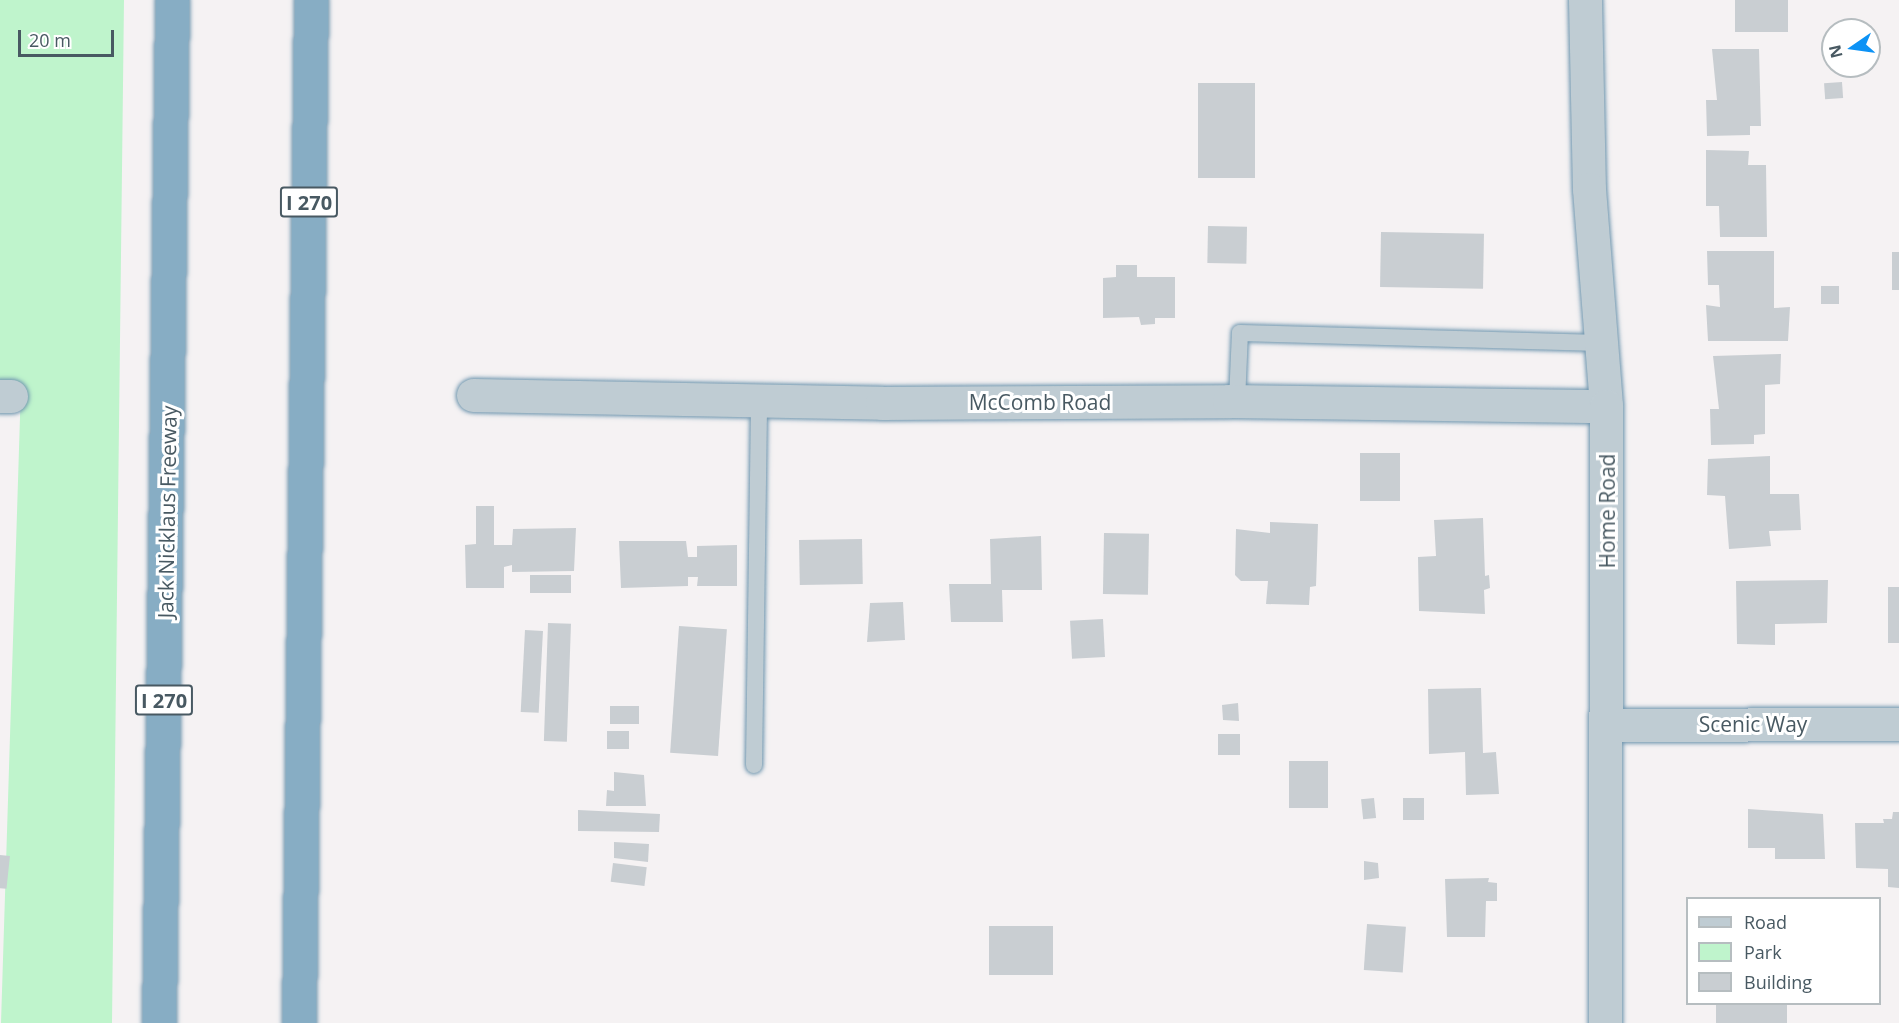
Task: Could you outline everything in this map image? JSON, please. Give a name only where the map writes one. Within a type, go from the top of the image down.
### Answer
[{"type":"highway","name":"Jack Nicklaus Freeway","points":[[159,1023],[172,0]]},
{"type":"highway","name":"I 270","points":[[299,1023],[311,0]]},
{"type":"street","name":"Home Road","points":[[1585,0],[1589,189],[1606,406],[1605,1023]]},
{"type":"street","name":"McComb Road","points":[[473,395],[759,401],[1237,401],[1606,406]]},
{"type":"street","name":"Scenic Way","points":[[1607,725],[1899,724]]},
{"type":"lane","points":[[1237,401],[1240,333],[1602,344]]},
{"type":"lane","points":[[754,765],[759,401]]},
{"type":"green space","points":[[0,0],[124,0],[112,1023],[1,1023],[21,385],[0,385]]},
{"type":"building","points":[[1735,0],[1788,0],[1788,32],[1735,32]]},
{"type":"building","points":[[1712,49],[1759,49],[1761,126],[1750,126],[1750,135],[1707,136],[1706,100],[1717,100]]},
{"type":"building","points":[[1842,82],[1843,98],[1825,99],[1824,83]]},
{"type":"building","points":[[1198,83],[1255,83],[1255,178],[1198,178]]},
{"type":"building","points":[[1706,150],[1749,151],[1748,165],[1766,165],[1767,237],[1720,237],[1719,206],[1706,206]]},
{"type":"building","points":[[1208,226],[1247,227],[1246,264],[1207,263]]},
{"type":"building","points":[[1381,232],[1484,234],[1483,289],[1380,287]]},
{"type":"building","points":[[1707,251],[1774,251],[1774,308],[1790,307],[1788,341],[1708,341],[1706,305],[1720,307],[1719,285],[1708,285]]},
{"type":"building","points":[[1892,252],[1899,252],[1899,290],[1892,290]]},
{"type":"building","points":[[1116,265],[1137,265],[1137,277],[1175,277],[1175,318],[1155,318],[1155,324],[1141,325],[1139,317],[1103,318],[1103,278],[1116,277]]},
{"type":"building","points":[[1821,286],[1839,286],[1839,304],[1821,304]]},
{"type":"building","points":[[1781,354],[1780,384],[1765,385],[1765,434],[1754,435],[1754,444],[1711,445],[1710,409],[1719,409],[1713,356]]},
{"type":"building","points":[[1360,453],[1400,453],[1400,501],[1360,501]]},
{"type":"building","points":[[1770,456],[1770,494],[1799,494],[1801,530],[1769,531],[1771,546],[1729,549],[1725,496],[1707,495],[1708,459]]},
{"type":"building","points":[[476,506],[494,506],[494,545],[512,545],[513,529],[576,528],[574,571],[512,572],[512,565],[504,567],[504,588],[466,588],[465,545],[476,544]]},
{"type":"building","points":[[1483,518],[1485,576],[1489,575],[1490,588],[1484,590],[1485,614],[1419,611],[1418,557],[1436,556],[1434,520]]},
{"type":"building","points":[[1270,522],[1318,524],[1316,586],[1310,587],[1309,605],[1266,604],[1268,581],[1241,581],[1235,575],[1236,529],[1270,533]]},
{"type":"building","points":[[1104,533],[1149,534],[1148,595],[1103,594]]},
{"type":"building","points":[[1041,536],[1042,590],[1002,590],[1003,622],[951,622],[949,584],[991,584],[990,539]]},
{"type":"building","points":[[862,539],[863,584],[800,585],[799,540]]},
{"type":"building","points":[[619,541],[686,541],[688,557],[697,557],[697,546],[737,545],[737,586],[697,586],[698,577],[688,577],[688,586],[621,588]]},
{"type":"building","points":[[530,575],[571,575],[571,593],[530,593]]},
{"type":"building","points":[[1828,580],[1827,623],[1775,624],[1775,645],[1737,644],[1736,581]]},
{"type":"building","points":[[1888,587],[1899,587],[1899,643],[1888,643]]},
{"type":"building","points":[[903,602],[905,640],[867,642],[870,603]]},
{"type":"building","points":[[1103,619],[1105,657],[1072,659],[1070,621]]},
{"type":"building","points":[[548,623],[571,624],[567,742],[544,741]]},
{"type":"building","points":[[679,626],[727,629],[718,756],[670,753]]},
{"type":"building","points":[[525,630],[543,631],[539,713],[521,712]]},
{"type":"building","points":[[1481,688],[1483,753],[1496,752],[1499,794],[1466,795],[1465,752],[1429,754],[1428,689]]},
{"type":"building","points":[[1238,703],[1239,721],[1223,720],[1222,705]]},
{"type":"building","points":[[610,706],[639,706],[639,724],[610,724]]},
{"type":"building","points":[[607,731],[629,731],[629,749],[607,749]]},
{"type":"building","points":[[1218,734],[1240,734],[1240,755],[1218,755]]},
{"type":"building","points":[[1289,761],[1328,761],[1328,808],[1289,808]]},
{"type":"building","points":[[614,772],[644,775],[646,806],[606,806],[607,790],[614,791]]},
{"type":"building","points":[[1374,798],[1376,818],[1363,819],[1361,799]]},
{"type":"building","points":[[1403,798],[1424,798],[1424,820],[1403,820]]},
{"type":"building","points":[[1748,809],[1823,814],[1825,859],[1775,859],[1775,848],[1748,848]]},
{"type":"building","points":[[578,810],[660,814],[659,832],[578,831]]},
{"type":"building","points":[[1893,812],[1899,812],[1899,888],[1888,887],[1888,869],[1856,868],[1855,823],[1884,823],[1883,819],[1892,819]]},
{"type":"building","points":[[614,842],[649,844],[648,862],[614,858]]},
{"type":"building","points":[[0,855],[10,856],[6,889],[0,888]]},
{"type":"building","points":[[1364,861],[1378,863],[1379,878],[1364,880]]},
{"type":"building","points":[[613,863],[647,867],[644,886],[611,882]]},
{"type":"building","points":[[1489,878],[1488,882],[1497,883],[1497,901],[1486,901],[1485,937],[1447,937],[1445,879]]},
{"type":"building","points":[[1367,924],[1406,927],[1403,973],[1364,970]]},
{"type":"building","points":[[989,926],[1053,926],[1053,975],[989,975]]},
{"type":"building","points":[[1716,1005],[1787,1005],[1787,1023],[1716,1023]]}]
